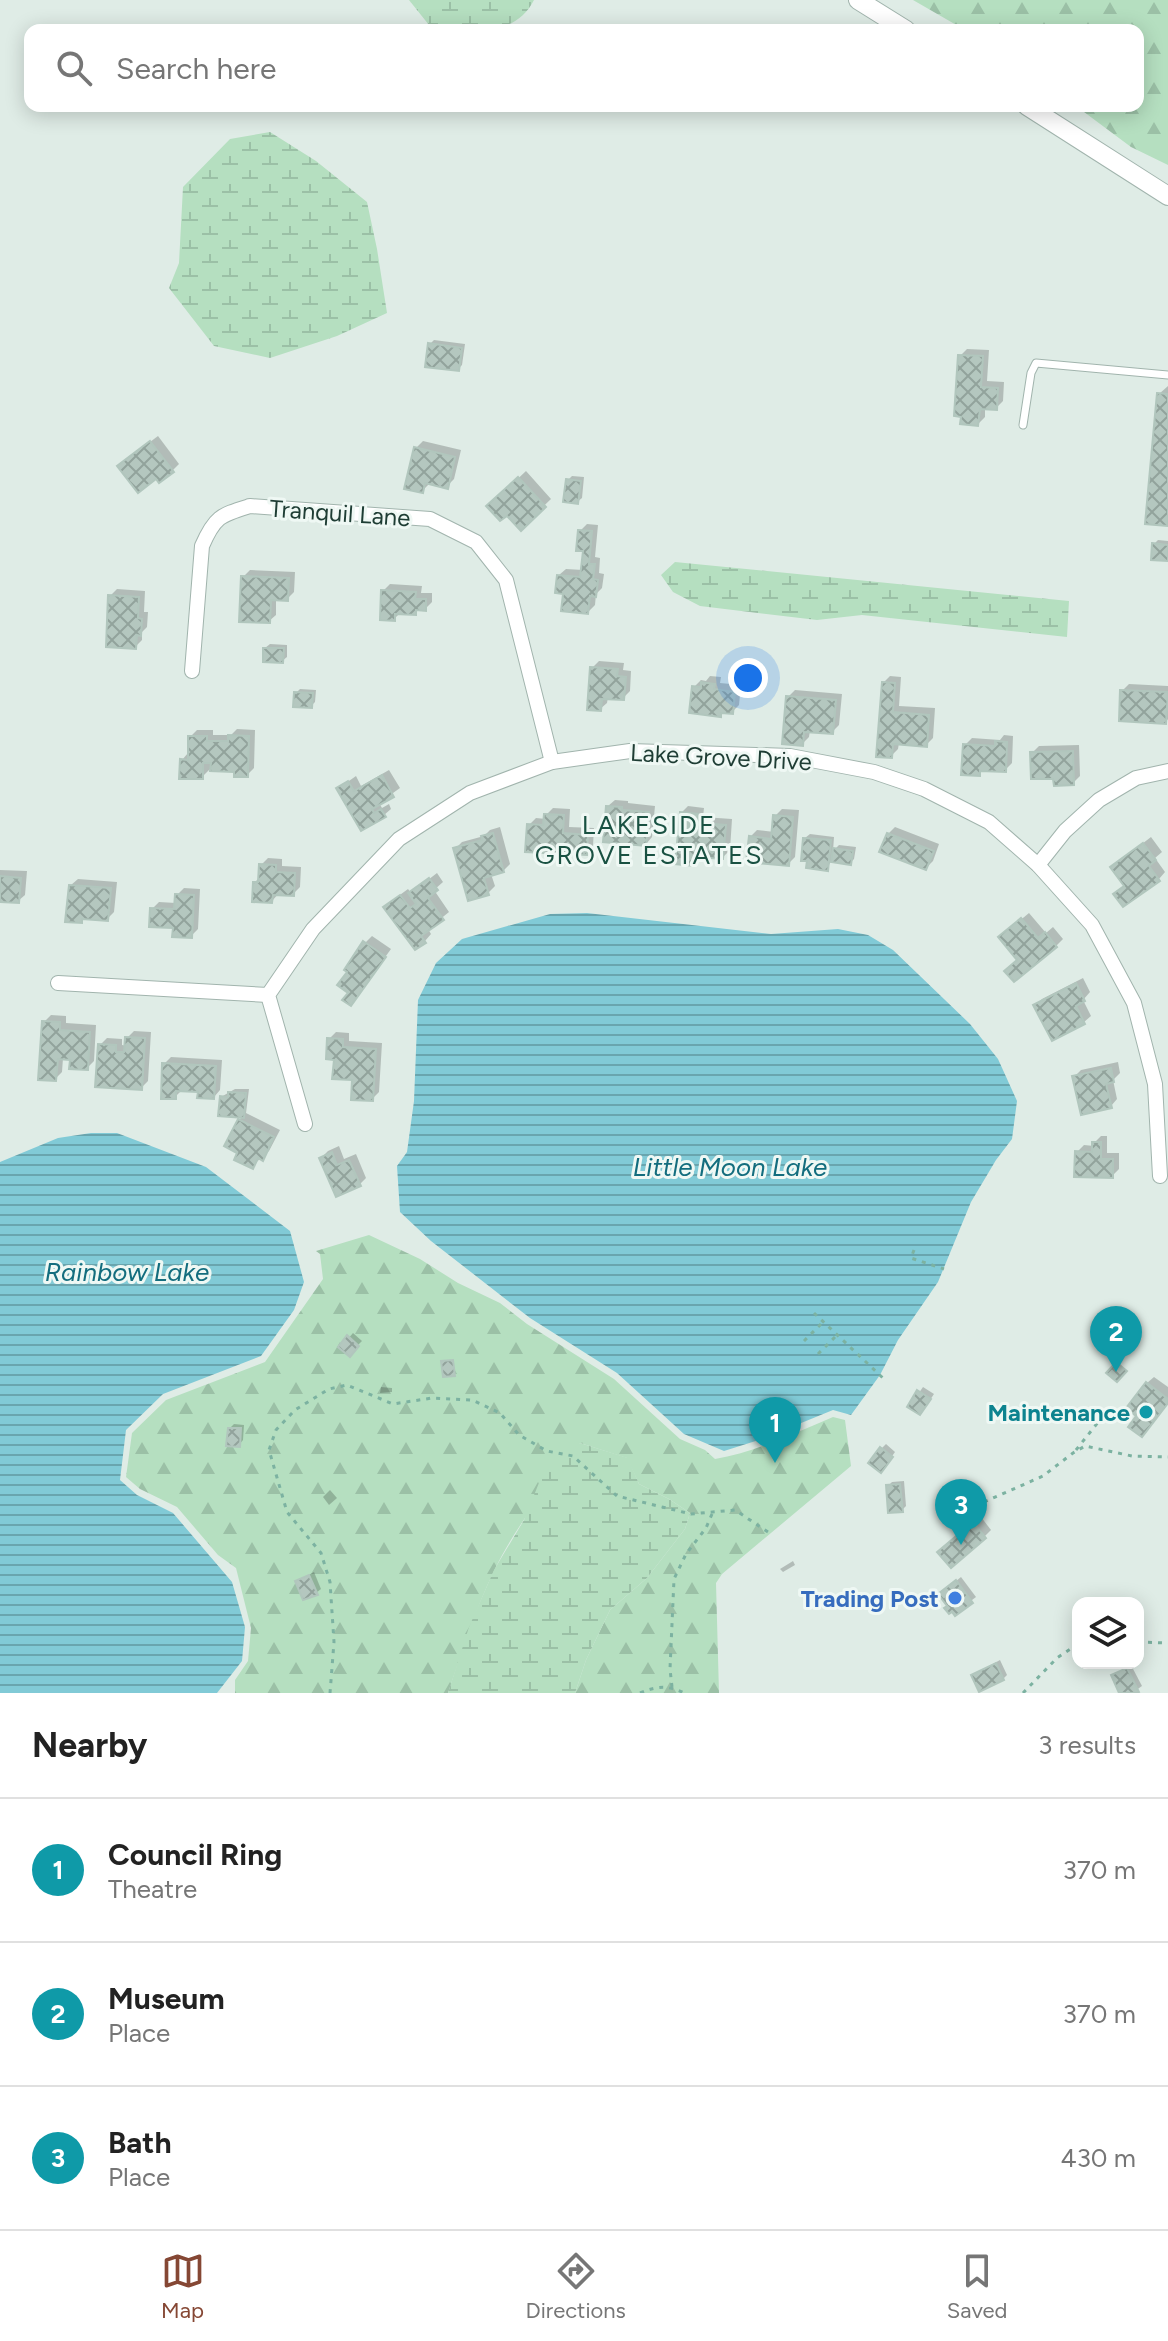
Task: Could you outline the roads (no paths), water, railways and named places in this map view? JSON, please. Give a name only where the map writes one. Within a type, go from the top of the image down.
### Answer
[{"type":"street","points":[[858,0],[896,24]]},
{"type":"street","points":[[1036,112],[1168,196]]},
{"type":"street","name":"Tranquil Lane","points":[[192,671],[202,546],[211,527],[224,514],[250,506],[430,519],[476,542],[506,580],[552,762]]},
{"type":"street","name":"Lake Grove Drive","points":[[268,995],[313,929],[399,839],[470,793],[552,762],[644,751],[790,756],[874,772],[924,789],[989,822],[1038,865],[1092,925],[1134,1003],[1155,1084],[1160,1176]]},
{"type":"street","points":[[1038,865],[1065,831],[1099,800],[1136,778],[1168,771]]},
{"type":"street","points":[[58,983],[268,995],[305,1124]]},
{"type":"lane","points":[[1023,425],[1031,373],[1036,363],[1168,375]]},
{"type":"water","name":"Little Moon Lake","points":[[587,913],[771,934],[838,929],[868,935],[893,950],[970,1024],[998,1059],[1017,1101],[1012,1139],[971,1202],[938,1282],[851,1415],[833,1410],[724,1451],[684,1434],[617,1373],[530,1318],[431,1241],[400,1212],[397,1166],[407,1152],[414,1101],[418,1000],[436,963],[462,939],[550,914]]},
{"type":"water","name":"Rainbow Lake","points":[[117,1133],[206,1167],[290,1231],[304,1282],[294,1310],[261,1356],[163,1394],[126,1430],[120,1480],[137,1495],[173,1513],[232,1582],[245,1627],[242,1661],[217,1693],[0,1693],[0,1162],[58,1138]]},
{"type":"place","name":"Museum","points":[[1116,1372]]},
{"type":"place","name":"Maintenance","points":[[1146,1412]]},
{"type":"place","name":"Council Ring","points":[[775,1463]]},
{"type":"place","name":"Bath","points":[[961,1545]]},
{"type":"place","name":"Trading Post","points":[[955,1598]]},
{"type":"district","name":"LAKESIDE GROVE ESTATES","points":[[649,840]]}]
